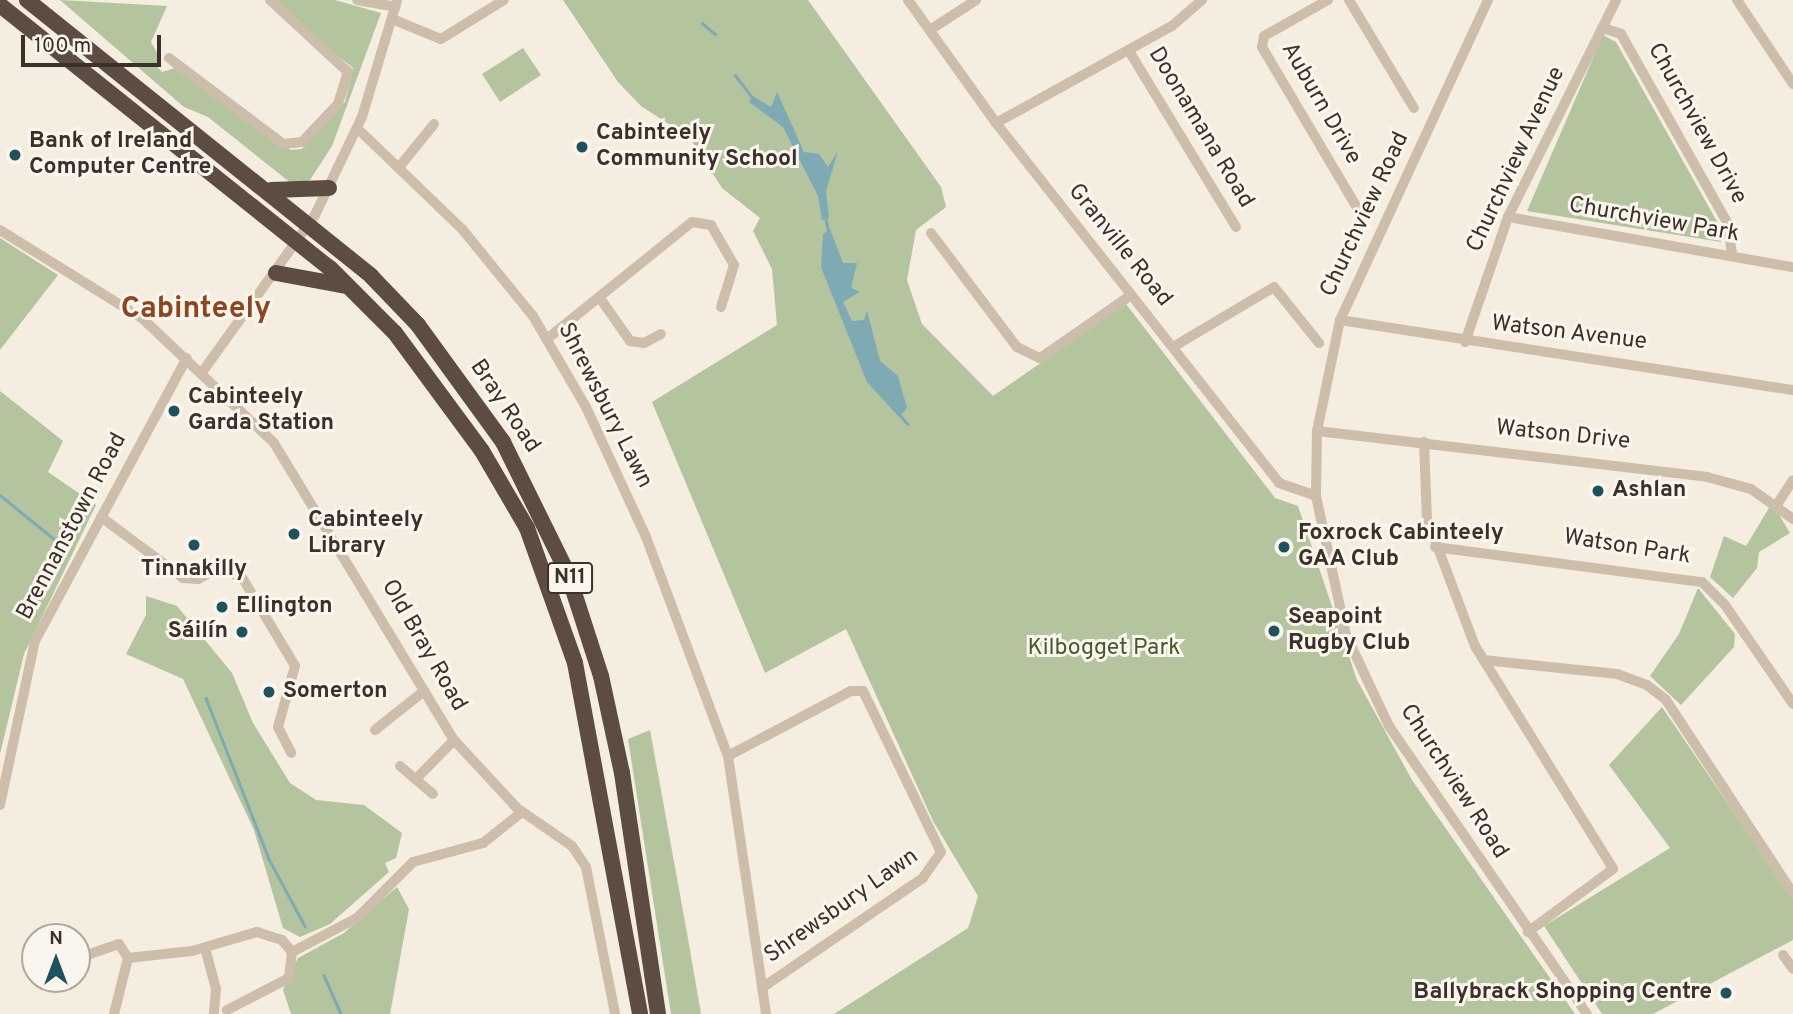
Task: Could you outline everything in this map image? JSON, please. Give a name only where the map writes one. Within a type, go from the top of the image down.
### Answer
[{"type":"highway","name":"Bray Road","points":[[27,0],[311,222],[418,325],[503,442],[548,526],[607,701],[658,1014]]},
{"type":"highway","name":"Bray Road","points":[[0,5],[349,286],[445,396],[527,528],[575,663],[640,1014]]},
{"type":"highway","points":[[269,190],[302,194],[329,188]]},
{"type":"highway","points":[[276,273],[349,286]]},
{"type":"street","points":[[169,58],[283,144],[302,142],[338,104],[348,72],[270,0]]},
{"type":"street","points":[[204,371],[311,222],[358,128],[396,4],[357,0]]},
{"type":"street","points":[[392,19],[441,39],[504,0]]},
{"type":"street","name":"Granville Road","points":[[908,0],[996,123],[1279,483],[1316,496]]},
{"type":"street","points":[[930,30],[976,0]]},
{"type":"street","points":[[996,123],[1129,51],[1202,0]]},
{"type":"street","name":"Auburn Drive","points":[[1328,0],[1264,37],[1262,47],[1363,218]]},
{"type":"street","points":[[1349,0],[1414,108]]},
{"type":"street","name":"Churchview Road","points":[[1488,0],[1340,320],[1317,431],[1316,496],[1338,603],[1363,673],[1420,778],[1587,1014]]},
{"type":"street","name":"Churchview Avenue","points":[[1465,342],[1508,217],[1616,0]]},
{"type":"street","points":[[1737,0],[1792,79]]},
{"type":"street","name":"Churchview Drive","points":[[1603,28],[1621,34],[1727,222],[1732,255]]},
{"type":"street","name":"Doonamana Road","points":[[1129,51],[1236,227]]},
{"type":"street","points":[[400,166],[434,124]]},
{"type":"street","name":"Shrewsbury Lawn","points":[[358,128],[463,229],[547,339],[646,537],[728,756],[766,1014]]},
{"type":"street","name":"Churchview Park","points":[[1508,217],[1793,267]]},
{"type":"street","points":[[547,339],[602,300],[692,222],[711,225],[734,265],[720,307]]},
{"type":"street","name":"Old Bray Road","points":[[0,230],[143,319],[204,371],[274,443],[454,740],[522,813],[572,846],[586,867],[615,1014]]},
{"type":"street","points":[[930,233],[1017,346],[1040,358],[1131,295]]},
{"type":"street","points":[[1173,347],[1274,287],[1319,343]]},
{"type":"street","points":[[602,300],[630,341],[644,343],[661,334]]},
{"type":"street","name":"Watson Avenue","points":[[1340,320],[1465,342],[1714,373],[1793,390]]},
{"type":"street","name":"Brennanstown Road","points":[[0,805],[35,641],[187,358]]},
{"type":"street","name":"Watson Drive","points":[[1317,431],[1645,466],[1751,489],[1778,503],[1793,519]]},
{"type":"street","points":[[1424,442],[1427,519],[1435,547],[1484,660],[1527,740],[1613,869],[1528,932]]},
{"type":"street","points":[[1778,503],[1793,480]]},
{"type":"street","points":[[101,517],[183,578],[198,579],[221,567],[243,579],[295,666],[278,727],[291,752]]},
{"type":"street","name":"Watson Park","points":[[1435,547],[1702,582],[1726,605],[1793,704]]},
{"type":"street","points":[[1484,660],[1617,674],[1647,685],[1666,701],[1793,893]]},
{"type":"street","points":[[375,730],[424,691]]},
{"type":"street","name":"Shrewsbury Lawn","points":[[728,756],[851,691],[863,691],[941,852],[930,872],[762,988]]},
{"type":"street","points":[[416,779],[454,740]]},
{"type":"street","points":[[400,766],[433,793]]},
{"type":"street","points":[[292,952],[357,918],[413,863],[483,843],[522,813]]},
{"type":"street","points":[[128,958],[205,948],[257,932],[271,933],[292,952]]},
{"type":"street","points":[[91,954],[120,944],[128,958],[114,1014]]},
{"type":"street","points":[[205,948],[216,989],[214,1014]]},
{"type":"street","points":[[227,1010],[289,978],[292,952]]},
{"type":"street","points":[[1783,955],[1793,969]]},
{"type":"green space","points":[[60,0],[167,6],[151,42],[159,56],[156,66],[162,72],[175,68],[291,150],[302,149],[345,102],[353,68],[280,10],[277,0],[335,0],[381,13],[332,146],[310,180],[292,184],[208,117],[184,107]]},
{"type":"green space","name":"Kilbogget Park","points":[[563,0],[808,0],[941,187],[946,207],[916,230],[907,280],[922,324],[993,396],[1126,304],[1275,498],[1298,506],[1357,680],[1412,780],[1575,1014],[834,1014],[968,928],[978,896],[933,821],[846,629],[765,673],[652,402],[777,325],[772,269],[753,231],[760,218],[722,188],[690,138],[641,106],[618,82]]},
{"type":"green space","points":[[1603,35],[1616,42],[1724,234],[1721,242],[1527,211]]},
{"type":"green space","points":[[523,48],[541,75],[500,102],[482,74]]},
{"type":"green space","points":[[0,238],[58,275],[0,350]]},
{"type":"green space","points":[[0,391],[63,441],[48,472],[96,505],[24,654],[0,754]]},
{"type":"green space","points":[[1772,503],[1790,533],[1759,552],[1757,568],[1733,598],[1710,577],[1724,536],[1746,546]]},
{"type":"green space","points":[[1698,588],[1735,634],[1734,647],[1681,705],[1650,676],[1679,634]]},
{"type":"green space","points":[[146,596],[177,606],[232,673],[253,723],[290,783],[316,800],[364,805],[402,833],[396,858],[385,863],[389,872],[330,924],[300,937],[283,928],[254,830],[183,679],[126,654],[146,615]]},
{"type":"green space","points":[[1662,707],[1793,899],[1793,940],[1653,1014],[1602,1014],[1544,926],[1670,848],[1609,765]]},
{"type":"green space","points":[[650,730],[701,1014],[671,1014],[628,739]]},
{"type":"green space","points":[[397,887],[409,909],[390,1014],[291,1014],[283,990],[298,958],[344,933]]},
{"type":"water","points":[[777,92],[804,152],[819,154],[828,167],[838,151],[826,191],[829,218],[822,220],[818,196],[783,127],[749,102],[753,96],[771,107]]},
{"type":"water","points":[[830,229],[843,263],[857,263],[851,288],[860,292],[843,302],[852,321],[864,320],[867,311],[880,361],[898,376],[907,408],[899,417],[867,382],[821,267],[823,234]]},
{"type":"waterway","points":[[702,23],[715,34]]},
{"type":"waterway","points":[[735,75],[752,97]]},
{"type":"waterway","points":[[826,219],[829,233]]},
{"type":"waterway","points":[[899,414],[908,424]]},
{"type":"waterway","points":[[0,495],[64,547]]},
{"type":"waterway","points":[[206,698],[269,859],[305,926]]},
{"type":"waterway","points":[[324,975],[341,1014]]},
{"type":"place","name":"Cabinteely Community School","points":[[582,147]]},
{"type":"place","name":"Bank of Ireland Computer Centre","points":[[15,155]]},
{"type":"place","name":"Cabinteely Garda Station","points":[[174,411]]},
{"type":"place","name":"Ashlan","points":[[1598,491]]},
{"type":"place","name":"Cabinteely Library","points":[[294,534]]},
{"type":"place","name":"Tinnakilly","points":[[194,545]]},
{"type":"place","name":"Foxrock Cabinteely GAA Club","points":[[1284,547]]},
{"type":"place","name":"Ellington","points":[[222,607]]},
{"type":"place","name":"Seapoint Rugby Club","points":[[1274,631]]},
{"type":"place","name":"Sáilín","points":[[242,632]]},
{"type":"place","name":"Somerton","points":[[269,692]]},
{"type":"place","name":"Ballybrack Shopping Centre","points":[[1726,993]]},
{"type":"district","name":"Cabinteely","points":[[196,310]]}]
